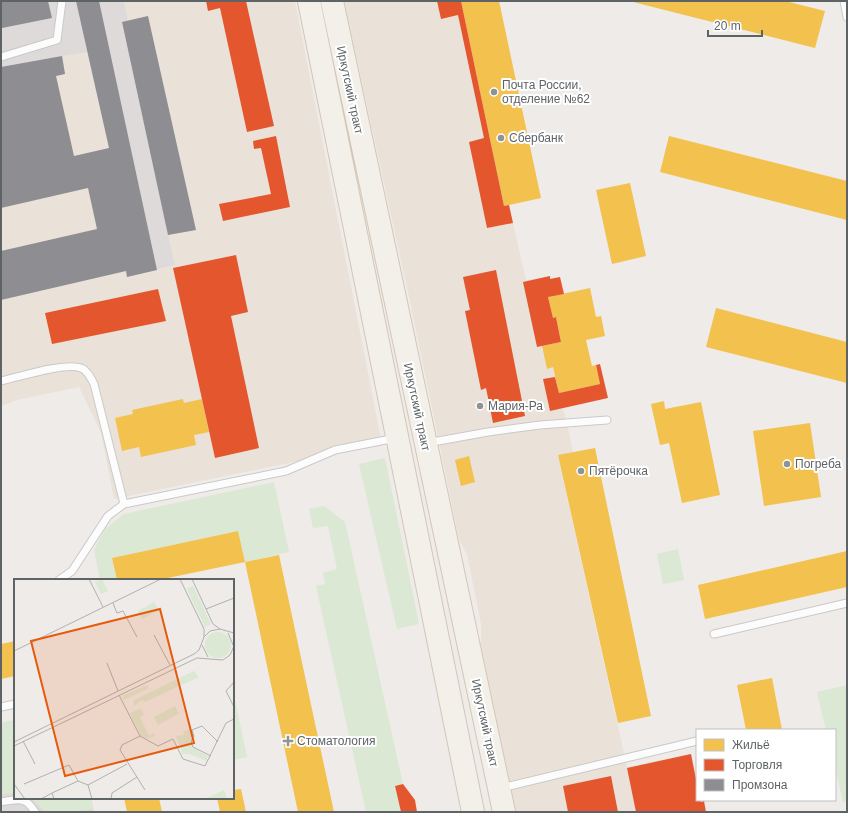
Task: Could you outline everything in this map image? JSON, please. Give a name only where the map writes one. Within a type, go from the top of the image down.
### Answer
[{"type":"main road","name":"Иркутский тракт","points":[[308,1],[473,812]]},
{"type":"main road","name":"Иркутский тракт","points":[[332,1],[504,812]]},
{"type":"lane","points":[[1,57],[57,40],[62,1]]},
{"type":"lane","points":[[844,1],[847,17]]},
{"type":"lane","points":[[1,381],[61,367],[72,366],[82,368],[89,375],[94,384],[124,504]]},
{"type":"lane","points":[[425,444],[494,431],[540,425],[607,420]]},
{"type":"lane","points":[[60,579],[72,571],[108,516],[124,504],[286,471],[335,450],[397,437]]},
{"type":"lane","points":[[714,634],[847,603]]},
{"type":"lane","points":[[1,707],[14,704]]},
{"type":"lane","points":[[499,788],[696,741]]},
{"type":"lane","points":[[1,802],[14,799],[23,800],[31,805],[35,812]]},
{"type":"shaded area","points":[[1,1],[124,1],[128,21],[122,23],[175,265],[127,277],[127,223],[87,52],[62,56],[65,74],[1,85]]},
{"type":"shaded area","points":[[124,1],[295,1],[382,444],[114,499],[101,433],[79,387],[17,400],[1,406],[1,85],[62,56],[87,51],[127,223],[157,270],[175,265],[122,22],[128,21]]},
{"type":"shaded area","points":[[344,1],[461,1],[505,206],[509,205],[526,280],[550,276],[551,279],[560,277],[564,294],[542,346],[547,368],[553,367],[573,452],[558,456],[627,767],[691,754],[664,812],[515,812],[481,645],[481,624],[467,555],[459,539],[409,297]]},
{"type":"shaded area","points":[[14,720],[14,799],[91,799],[94,812],[1,812],[1,723]]},
{"type":"green space","points":[[385,458],[419,624],[397,629],[359,464]]},
{"type":"green space","points":[[274,482],[289,552],[245,562],[238,531],[112,558],[117,579],[100,579],[94,550],[105,529],[124,514]]},
{"type":"green space","points":[[324,506],[345,522],[403,784],[395,786],[401,812],[366,812],[316,586],[325,584],[323,573],[337,569],[328,526],[313,528],[309,509]]},
{"type":"green space","points":[[678,549],[684,580],[663,584],[657,554]]},
{"type":"green space","points":[[847,685],[847,801],[843,802],[836,771],[836,729],[826,729],[817,692]]},
{"type":"green space","points":[[234,696],[247,757],[234,760]]},
{"type":"green space","points":[[14,720],[14,792],[1,795],[1,723]]},
{"type":"green space","points":[[32,799],[91,799],[93,809],[74,812],[45,812]]},
{"type":"building: Жильё","points":[[461,1],[499,1],[541,198],[504,206]]},
{"type":"building: Жильё","points":[[629,1],[785,1],[825,11],[815,48]]},
{"type":"building: Жильё","points":[[669,136],[847,181],[847,220],[660,172]]},
{"type":"building: Жильё","points":[[630,183],[646,256],[612,264],[596,190]]},
{"type":"building: Жильё","points":[[590,288],[596,317],[601,316],[605,336],[586,340],[592,366],[596,365],[600,384],[559,393],[553,367],[547,369],[542,346],[561,342],[556,317],[553,318],[548,297]]},
{"type":"building: Жильё","points":[[716,308],[847,342],[847,383],[706,347]]},
{"type":"building: Жильё","points":[[183,399],[184,403],[202,399],[209,432],[194,435],[196,445],[141,457],[139,447],[122,451],[115,418],[133,414],[132,410]]},
{"type":"building: Жильё","points":[[664,401],[665,409],[701,402],[720,495],[682,503],[669,443],[660,445],[651,404]]},
{"type":"building: Жильё","name":"Погреба","points":[[810,423],[821,497],[764,506],[753,431]]},
{"type":"building: Жильё","points":[[595,448],[651,716],[618,723],[558,455]]},
{"type":"building: Жильё","points":[[469,456],[475,482],[461,486],[455,460]]},
{"type":"building: Жильё","points":[[238,531],[245,562],[163,579],[117,579],[112,558]]},
{"type":"building: Жильё","points":[[847,551],[847,587],[705,619],[698,585]]},
{"type":"building: Жильё","points":[[279,555],[334,812],[298,812],[245,562]]},
{"type":"building: Жильё","points":[[14,641],[14,676],[1,679],[1,644]]},
{"type":"building: Жильё","points":[[772,678],[782,729],[746,729],[737,685]]},
{"type":"building: Жильё","points":[[241,789],[246,812],[220,812],[217,799],[234,799],[234,790]]},
{"type":"building: Жильё","points":[[124,799],[159,799],[162,812],[127,812]]},
{"type":"building: Торговля","points":[[206,1],[246,1],[274,126],[247,132],[220,8],[208,11]]},
{"type":"building: Торговля","points":[[437,1],[461,1],[504,206],[509,205],[513,223],[487,228],[469,142],[484,138],[458,15],[441,19]]},
{"type":"building: Торговля","points":[[276,136],[290,207],[223,221],[219,204],[271,194],[261,148],[254,149],[253,141]]},
{"type":"building: Торговля","points":[[236,255],[248,312],[231,316],[259,448],[215,458],[173,268]]},
{"type":"building: Торговля","points":[[496,270],[525,416],[493,423],[486,388],[481,390],[465,311],[470,310],[463,277]]},
{"type":"building: Торговля","points":[[550,276],[550,279],[560,277],[564,294],[548,297],[553,318],[556,317],[561,342],[537,347],[523,282]]},
{"type":"building: Торговля","points":[[158,289],[166,321],[52,344],[45,313]]},
{"type":"building: Торговля","points":[[600,364],[608,398],[550,411],[543,379],[555,377],[559,393],[600,384],[596,365]]},
{"type":"building: Торговля","points":[[691,754],[696,779],[696,801],[704,801],[706,812],[636,812],[627,768]]},
{"type":"building: Торговля","points":[[611,776],[618,812],[568,812],[563,786]]},
{"type":"building: Торговля","points":[[403,784],[415,800],[417,812],[401,812],[395,786]]},
{"type":"building: Промзона","points":[[1,1],[48,1],[52,18],[2,28]]},
{"type":"building: Промзона","points":[[76,1],[99,1],[157,270],[127,277],[126,271],[1,300],[1,251],[97,229],[88,188],[1,208],[1,67],[62,56],[65,74],[56,76],[74,156],[109,148]]},
{"type":"building: Промзона","points":[[148,16],[196,230],[168,235],[122,22]]},
{"type":"place","name":"Почта России, отделение №62","points":[[494,92]]},
{"type":"place","name":"Сбербанк","points":[[501,138]]},
{"type":"place","name":"Мария-Ра","points":[[480,406]]},
{"type":"place","name":"Погреба","points":[[787,464]]},
{"type":"place","name":"Пятёрочка","points":[[581,471]]},
{"type":"place","name":"Стоматология","points":[[288,741]]}]
